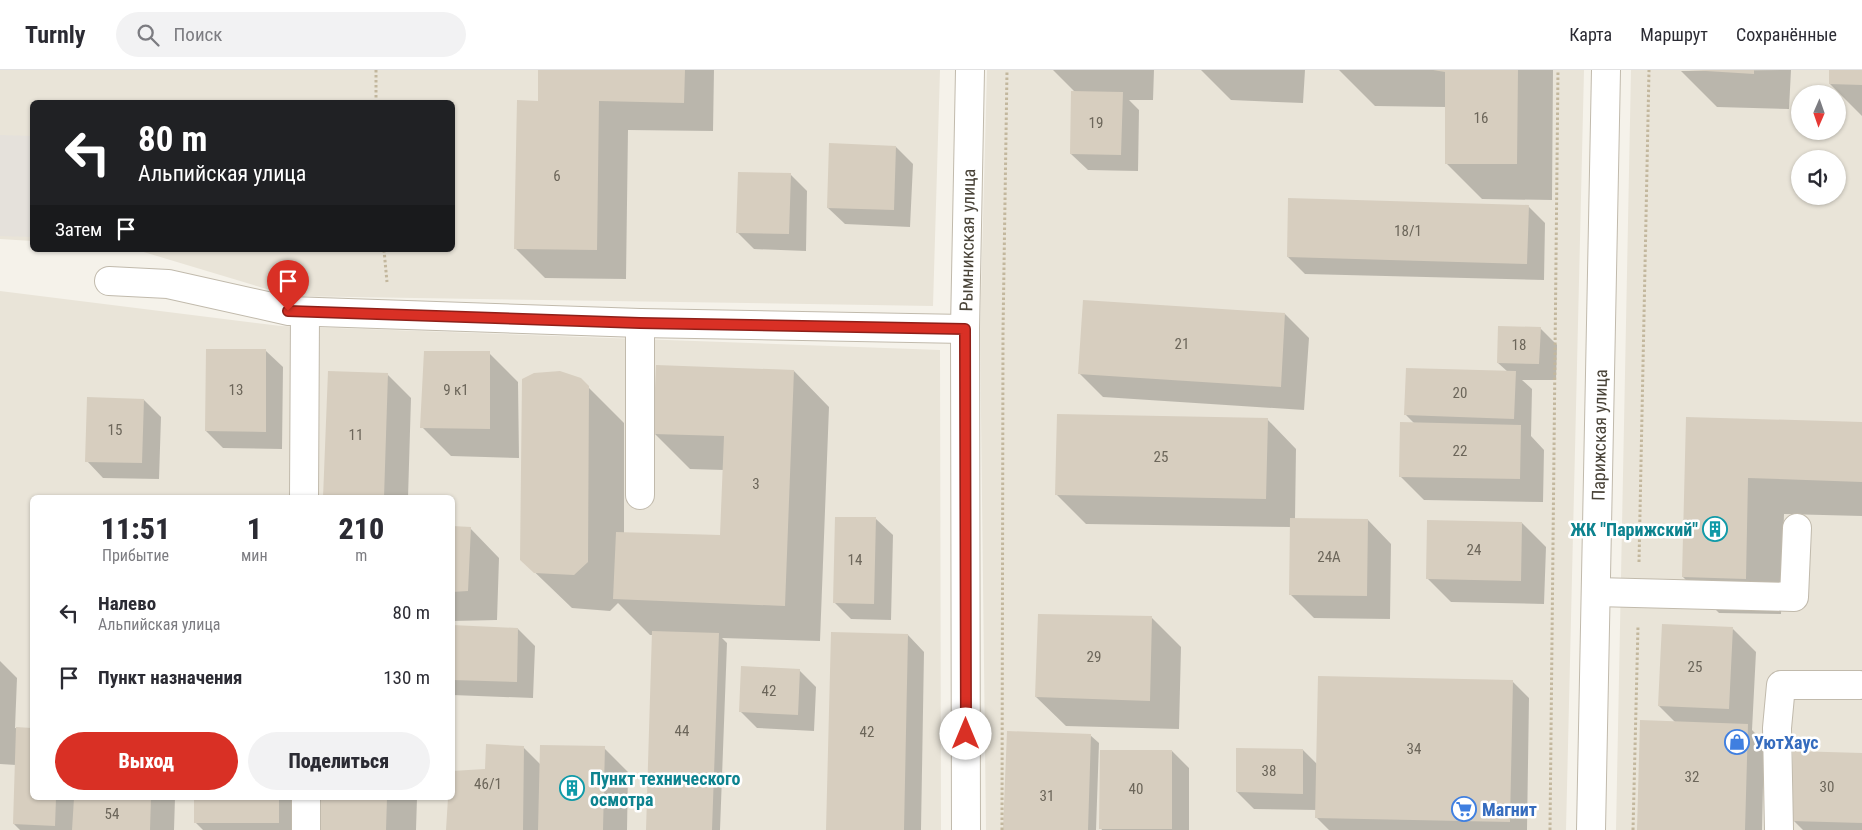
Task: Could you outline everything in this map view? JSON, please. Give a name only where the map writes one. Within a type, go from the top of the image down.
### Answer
[{"type":"street","name":"Рымникская улица","points":[[966,830],[965,329],[970,70]]},
{"type":"street","name":"Парижская улица","points":[[1591,830],[1606,70]]},
{"type":"street","points":[[109,281],[168,284],[288,311],[640,323],[965,329]]},
{"type":"street","points":[[304,495],[306,312]]},
{"type":"street","points":[[640,323],[640,495]]},
{"type":"street","points":[[1596,592],[1794,597],[1797,528]]},
{"type":"street","points":[[1780,830],[1777,728],[1781,685],[1860,685]]},
{"type":"street","points":[[306,800],[306,830]]},
{"type":"path","points":[[376,70],[376,100]]},
{"type":"path","points":[[1002,830],[1003,332],[1007,70]]},
{"type":"path","points":[[1550,830],[1558,70]]},
{"type":"path","points":[[1633,830],[1649,70]]},
{"type":"shaded area","points":[[0,70],[940,70],[933,306],[290,296],[144,252],[455,252],[455,100],[30,100],[30,241],[0,239]]},
{"type":"shaded area","points":[[987,70],[1584,70],[1566,830],[986,830],[980,332]]},
{"type":"shaded area","points":[[1631,70],[1862,70],[1862,830],[1616,830]]},
{"type":"shaded area","points":[[0,135],[30,136],[30,237],[0,236]]},
{"type":"shaded area","points":[[0,291],[281,326],[940,350],[941,830],[0,830]]},
{"type":"building","points":[[538,70],[685,70],[684,103],[599,101],[597,250],[514,249],[517,100],[538,101]]},
{"type":"building","points":[[1433,70],[1518,70],[1517,164],[1445,164],[1445,72]]},
{"type":"building","points":[[1690,70],[1754,70],[1754,74]]},
{"type":"building","points":[[1829,70],[1862,70],[1862,85],[1829,84]]},
{"type":"building","points":[[1071,91],[1123,92],[1121,155],[1070,154]]},
{"type":"building","points":[[829,143],[896,146],[894,210],[827,208]]},
{"type":"building","points":[[738,172],[791,173],[789,234],[736,233]]},
{"type":"building","points":[[1288,198],[1529,205],[1527,264],[1287,257]]},
{"type":"building","points":[[1083,300],[1285,313],[1281,387],[1078,374]]},
{"type":"building","points":[[1498,326],[1541,327],[1539,364],[1497,363]]},
{"type":"building","points":[[206,349],[266,349],[266,432],[205,431]]},
{"type":"building","points":[[424,351],[490,351],[490,429],[420,428]]},
{"type":"building","points":[[656,365],[794,370],[785,606],[613,599],[616,532],[720,535],[724,436],[653,434]]},
{"type":"building","points":[[1406,368],[1516,371],[1514,419],[1404,415]]},
{"type":"building","points":[[328,371],[388,373],[384,495],[323,495]]},
{"type":"building","points":[[560,371],[581,378],[589,386],[588,562],[574,575],[534,573],[520,560],[522,379],[534,373]]},
{"type":"building","points":[[87,397],[144,399],[142,463],[85,462]]},
{"type":"building","points":[[1057,414],[1268,418],[1266,499],[1055,495]]},
{"type":"building","name":"ЖК \"Парижский\"","points":[[1686,417],[1862,422],[1862,482],[1748,478],[1746,579],[1682,577]]},
{"type":"building","points":[[1400,422],[1521,425],[1520,479],[1399,477]]},
{"type":"building","points":[[835,517],[876,517],[874,604],[833,603]]},
{"type":"building","points":[[1290,518],[1368,519],[1367,596],[1289,595]]},
{"type":"building","points":[[1427,520],[1522,522],[1521,581],[1426,579]]},
{"type":"building","points":[[455,526],[471,527],[468,591],[455,592]]},
{"type":"building","points":[[1038,614],[1152,616],[1150,701],[1035,697]]},
{"type":"building","points":[[1662,624],[1733,627],[1729,709],[1658,706]]},
{"type":"building","points":[[455,625],[518,628],[517,682],[455,680]]},
{"type":"building","points":[[652,631],[719,633],[712,830],[646,830]]},
{"type":"building","points":[[831,632],[908,634],[904,830],[826,830]]},
{"type":"building","points":[[741,666],[800,669],[798,715],[739,712]]},
{"type":"building","points":[[1318,676],[1513,680],[1510,822],[1315,818]]},
{"type":"building","points":[[1640,720],[1748,724],[1745,830],[1637,830]]},
{"type":"building","points":[[16,727],[30,728],[30,800],[56,800],[55,826],[13,824]]},
{"type":"building","points":[[1007,731],[1091,734],[1088,830],[1003,830]]},
{"type":"building","points":[[486,744],[524,746],[523,830],[446,830],[448,800],[455,800],[455,771],[485,769]]},
{"type":"building","name":"Пункт технического осмотра","points":[[540,745],[605,746],[603,830],[538,830]]},
{"type":"building","points":[[1236,748],[1303,749],[1303,794],[1236,792]]},
{"type":"building","points":[[1100,750],[1172,750],[1172,829],[1099,829]]},
{"type":"building","points":[[1793,751],[1862,753],[1862,823],[1791,821]]},
{"type":"building","points":[[74,800],[151,800],[150,830],[72,830]]},
{"type":"building","points":[[194,800],[279,800],[279,823],[194,823]]},
{"type":"building","points":[[319,800],[387,800],[386,830],[318,830]]},
{"type":"place","name":"ЖК \"Парижский\"","points":[[1715,529]]},
{"type":"place","name":"УютХаус","points":[[1737,742]]},
{"type":"place","name":"Пункт технического осмотра","points":[[572,788]]},
{"type":"place","name":"Магнит","points":[[1464,809]]},
{"type":"route","points":[[288,311],[640,323],[965,329],[966,734]]}]
